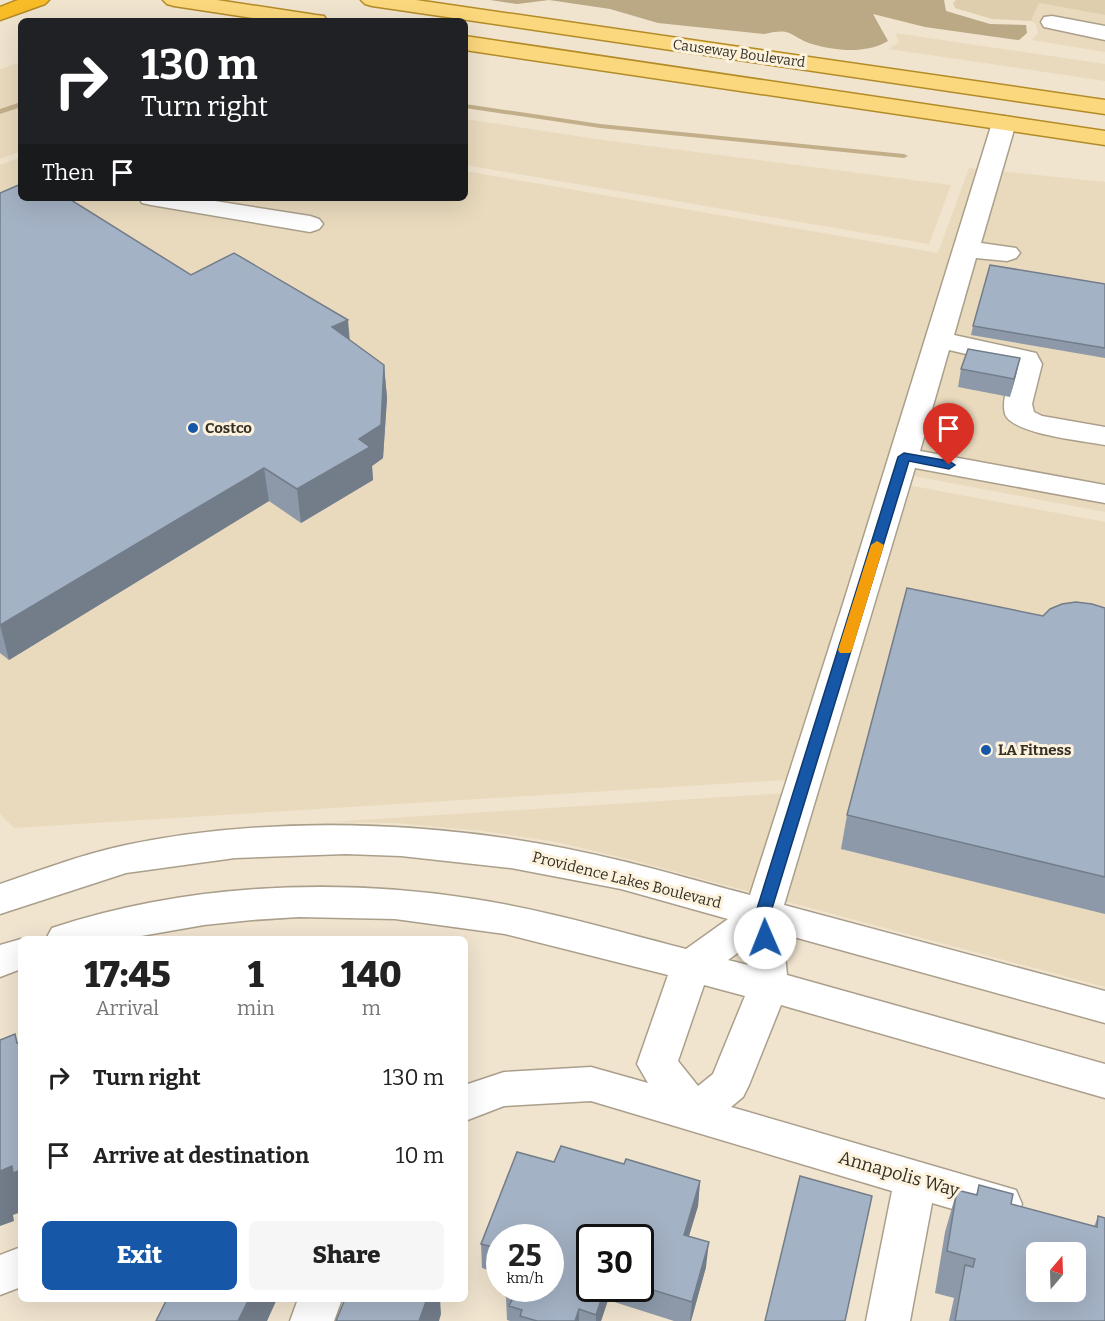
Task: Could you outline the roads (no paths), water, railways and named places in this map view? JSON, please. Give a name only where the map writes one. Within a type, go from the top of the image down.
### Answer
[{"type":"highway","points":[[0,14],[38,0]]},
{"type":"main road","points":[[174,0],[296,18]]},
{"type":"main road","name":"Causeway Boulevard","points":[[372,0],[1105,107]]},
{"type":"main road","name":"Causeway Boulevard","points":[[468,43],[1105,138]]},
{"type":"street","points":[[1052,22],[1105,33]]},
{"type":"street","points":[[762,915],[691,966],[657,1064],[694,1113],[729,1085],[769,985],[762,915],[968,249],[1004,123]]},
{"type":"street","points":[[169,201],[310,224]]},
{"type":"street","points":[[968,249],[1006,253]]},
{"type":"street","points":[[939,340],[1026,359],[1028,363],[1018,404],[1020,416],[1034,423],[1105,436]]},
{"type":"street","points":[[904,457],[1105,495]]},
{"type":"street","name":"Providence Lakes Boulevard","points":[[0,899],[125,860],[212,846],[303,839],[390,840],[479,848],[549,859],[621,876],[1105,1007]]},
{"type":"street","points":[[77,936],[160,916],[254,905],[349,901],[443,909],[537,926],[769,985],[1105,1081]]},
{"type":"street","points":[[0,961],[18,955]]},
{"type":"street","name":"Annapolis Way","points":[[468,1102],[504,1089],[591,1084],[1038,1214]]},
{"type":"street","points":[[888,1321],[915,1179]]},
{"type":"street","points":[[0,1275],[18,1269]]},
{"type":"street","points":[[312,1321],[319,1302]]},
{"type":"waterway","points":[[0,112],[18,105]]},
{"type":"waterway","points":[[468,106],[600,126],[904,156]]},
{"type":"place","name":"Costco","points":[[193,428]]},
{"type":"place","name":"LA Fitness","points":[[986,750]]}]
